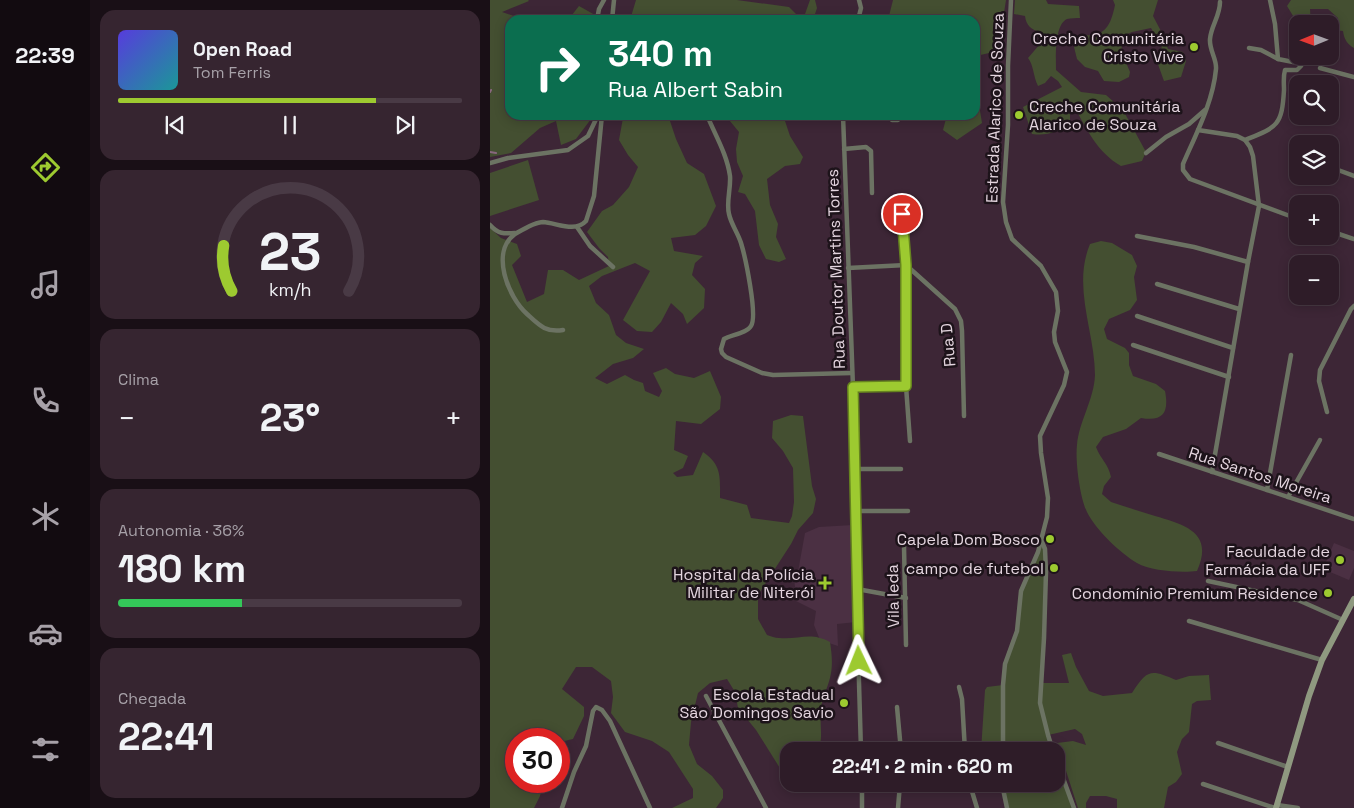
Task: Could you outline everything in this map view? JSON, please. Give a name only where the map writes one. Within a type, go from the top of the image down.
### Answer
[{"type":"main road","points":[[1276,807],[1308,696],[1322,660],[1354,600]]},
{"type":"street","points":[[598,15],[604,0]]},
{"type":"street","points":[[612,15],[614,0]]},
{"type":"street","points":[[859,0],[861,8],[859,15]]},
{"type":"street","name":"Estrada Alarico de Souza","points":[[1003,742],[1005,664],[1017,631],[1021,591],[1042,540],[1047,517],[1048,504],[1040,436],[1064,385],[1067,372],[1055,342],[1054,332],[1058,311],[1056,292],[1041,266],[1012,239],[1006,222],[1003,202],[1008,125],[1011,0]]},
{"type":"street","points":[[1270,0],[1278,59]]},
{"type":"street","points":[[1220,2],[1218,16],[1210,36],[1216,68],[1206,110],[1183,164],[1183,170],[1190,180],[1289,216]]},
{"type":"street","points":[[1245,140],[1270,129],[1276,124],[1283,103],[1285,70],[1297,70],[1301,66],[1298,63],[1278,59],[1261,50],[1249,48]]},
{"type":"street","points":[[1320,68],[1354,77]]},
{"type":"street","points":[[1146,153],[1206,110]]},
{"type":"street","points":[[490,163],[508,158],[568,150],[588,136],[596,120]]},
{"type":"street","points":[[490,225],[502,234],[516,233],[542,222],[577,227],[583,225],[592,206],[601,120]]},
{"type":"street","points":[[709,120],[718,137],[730,177],[729,215],[741,241],[745,256],[754,314],[752,325],[749,329],[724,339],[721,348],[722,353],[733,361],[767,374],[852,373]]},
{"type":"street","name":"Rua Doutor Martins Torres","points":[[843,120],[853,387],[854,511],[861,742]]},
{"type":"street","points":[[1198,130],[1237,136],[1245,140],[1250,147],[1259,206],[1212,472]]},
{"type":"street","points":[[844,149],[866,148],[871,151],[872,193]]},
{"type":"street","points":[[1339,170],[1354,176]]},
{"type":"street","points":[[902,214],[906,265],[906,386],[910,441]]},
{"type":"street","points":[[577,227],[590,246],[613,267]]},
{"type":"street","points":[[516,233],[505,244],[501,258],[512,296],[520,308],[543,329],[556,332],[563,330]]},
{"type":"street","points":[[1339,234],[1354,239]]},
{"type":"street","points":[[1137,236],[1194,247],[1248,262]]},
{"type":"street","points":[[848,268],[906,265]]},
{"type":"street","name":"Rua D","points":[[906,265],[954,309],[958,315],[962,331],[964,416]]},
{"type":"street","points":[[1157,284],[1240,309]]},
{"type":"street","points":[[1326,412],[1319,380],[1320,370],[1354,306]]},
{"type":"street","points":[[1137,316],[1233,348]]},
{"type":"street","points":[[1133,345],[1229,377]]},
{"type":"street","points":[[1267,490],[1291,355]]},
{"type":"street","points":[[853,387],[906,386]]},
{"type":"street","points":[[1288,497],[1320,440]]},
{"type":"street","name":"Rua Santos Moreira","points":[[1159,454],[1354,519]]},
{"type":"street","points":[[854,469],[901,469]]},
{"type":"street","points":[[854,511],[908,511]]},
{"type":"street","points":[[1042,540],[1045,549],[1046,572],[1040,703],[1050,742]]},
{"type":"street","name":"Vila Ieda","points":[[904,546],[906,645]]},
{"type":"street","points":[[1208,581],[1298,600],[1343,620]]},
{"type":"street","points":[[857,589],[906,598]]},
{"type":"street","points":[[1189,621],[1322,660]]},
{"type":"street","points":[[959,687],[962,699],[964,742]]},
{"type":"street","points":[[706,696],[766,808]]},
{"type":"street","points":[[562,808],[574,772],[586,746],[592,711],[596,707],[605,713],[610,721],[650,808]]},
{"type":"street","points":[[898,707],[900,742]]},
{"type":"street","points":[[1218,744],[1288,767]]},
{"type":"street","points":[[1065,784],[1074,808]]},
{"type":"street","points":[[1203,784],[1276,807],[1298,808]]},
{"type":"street","points":[[862,792],[862,808]]},
{"type":"street","points":[[898,808],[899,792]]},
{"type":"street","points":[[972,792],[976,808]]},
{"type":"street","points":[[1004,792],[1007,808]]},
{"type":"shaded area","name":"Hospital da Polícia Militar de Niterói","points":[[853,525],[856,622],[837,624],[838,646],[820,640],[814,625],[816,611],[794,600],[792,591],[795,587],[794,578],[797,577],[805,533],[819,527]]},
{"type":"shaded area","name":"Faculdade de Farmácia da UFF","points":[[1334,543],[1354,551],[1354,568],[1349,580],[1323,569]]},
{"type":"green space","points":[[490,0],[528,0],[502,12],[511,15],[505,15],[505,120],[590,120],[576,139],[561,145],[556,121],[540,128],[511,153],[490,157]]},
{"type":"green space","points":[[636,0],[737,0],[789,7],[797,15],[632,15]]},
{"type":"green space","points":[[810,0],[815,0],[817,8],[815,15],[797,15],[805,14]]},
{"type":"green space","points":[[893,0],[1006,0],[998,51],[980,55],[980,15],[889,15]]},
{"type":"green space","points":[[1015,0],[1046,0],[1048,4],[1079,6],[1080,18],[1067,19],[1060,28],[1056,50],[1056,70],[1081,92],[1106,95],[1123,110],[1146,152],[1142,161],[1121,166],[1105,154],[1093,140],[1074,106],[1070,107],[1070,123],[1061,129],[1052,133],[1032,134],[1023,107],[1062,87],[1051,76],[1045,83],[1038,86],[1028,58],[1040,44],[1041,32],[1030,27],[1025,16],[1014,14]]},
{"type":"green space","points":[[1113,0],[1158,0],[1153,16],[1168,49],[1183,52],[1186,61],[1181,77],[1164,81],[1155,56],[1162,47],[1151,28],[1132,32],[1121,37],[1122,53],[1130,72],[1129,77],[1119,82],[1104,81],[1098,71],[1085,67],[1077,59],[1074,47],[1079,35],[1094,35],[1100,33],[1108,26],[1115,5]]},
{"type":"green space","points":[[1291,0],[1354,0],[1354,48],[1346,41],[1343,31],[1339,31],[1339,15],[1335,15],[1328,9],[1310,9],[1310,15],[1292,15],[1287,6]]},
{"type":"green space","points":[[579,6],[595,15],[572,15]]},
{"type":"green space","points":[[980,110],[982,123],[957,140],[943,130],[946,120],[980,120]]},
{"type":"green space","points":[[623,120],[670,120],[687,163],[704,174],[716,206],[706,226],[695,235],[671,238],[674,251],[703,256],[695,263],[692,275],[705,289],[704,308],[687,324],[683,314],[671,303],[661,322],[652,332],[637,331],[623,320],[650,271],[635,263],[602,276],[589,286],[596,303],[609,315],[616,335],[626,343],[644,349],[633,358],[613,364],[595,378],[607,384],[625,375],[643,383],[645,391],[659,397],[662,391],[653,373],[666,368],[675,374],[694,378],[710,371],[721,397],[720,409],[701,424],[676,421],[674,450],[688,456],[683,468],[673,473],[677,477],[693,475],[703,452],[714,462],[719,472],[720,498],[747,505],[751,518],[789,523],[794,502],[793,468],[783,451],[772,438],[773,421],[791,415],[803,416],[812,486],[816,499],[813,513],[798,530],[758,595],[758,619],[767,635],[776,638],[810,636],[830,642],[832,669],[821,708],[820,742],[780,742],[780,768],[756,730],[738,708],[735,692],[727,679],[710,683],[698,693],[691,722],[689,745],[697,764],[712,776],[723,790],[723,798],[716,808],[672,808],[693,798],[693,789],[669,752],[652,741],[625,732],[611,713],[613,697],[611,681],[592,667],[576,667],[562,689],[584,707],[584,716],[573,739],[570,740],[570,728],[505,728],[505,793],[541,793],[534,808],[490,808],[490,228],[501,238],[517,244],[521,256],[512,265],[527,302],[544,294],[548,270],[563,270],[579,280],[609,266],[608,257],[587,232],[602,211],[613,205],[629,187],[638,167],[619,140]]},
{"type":"green space","points":[[729,120],[786,120],[790,136],[803,157],[800,164],[785,166],[767,179],[770,205],[778,224],[776,237],[786,259],[779,262],[766,259],[759,245],[755,211],[745,194],[738,192],[743,176],[737,162],[736,149],[739,132]]},
{"type":"green space","points":[[528,160],[539,200],[490,216],[490,173]]},
{"type":"green space","points":[[1101,241],[1112,243],[1132,255],[1137,266],[1134,277],[1137,300],[1130,310],[1109,319],[1104,329],[1107,339],[1125,348],[1129,353],[1129,365],[1133,376],[1156,384],[1165,391],[1166,398],[1165,410],[1160,417],[1141,418],[1126,429],[1103,437],[1096,447],[1111,477],[1104,486],[1102,494],[1111,502],[1177,523],[1194,533],[1199,539],[1202,548],[1197,571],[1166,571],[1143,566],[1130,559],[1102,533],[1084,506],[1079,479],[1077,445],[1078,436],[1092,393],[1095,375],[1083,277],[1085,260],[1090,244]]},
{"type":"green space","points":[[1042,540],[1045,549],[1041,683],[1069,683],[1062,655],[1071,653],[1089,691],[1103,696],[1132,693],[1142,679],[1150,673],[1161,674],[1176,680],[1189,676],[1209,675],[1211,700],[1197,701],[1192,704],[1189,732],[1182,739],[1177,752],[1182,774],[1176,782],[1168,787],[1164,808],[1117,808],[1117,799],[1106,796],[1090,796],[1086,803],[1086,808],[1078,808],[1065,768],[1065,742],[1073,741],[1086,745],[1082,734],[1075,729],[1048,735],[1050,742],[982,742],[985,690],[987,687],[1003,685],[1004,672],[1015,641],[1020,595]]},
{"type":"green space","points":[[1065,784],[1074,808],[1007,808],[1004,792],[1065,792]]},
{"type":"waterway","points":[[490,152],[496,153]]},
{"type":"place","name":"Creche Comunitária Cristo Vive","points":[[1194,47]]},
{"type":"place","name":"Creche Comunitária Alarico de Souza","points":[[1019,115]]},
{"type":"place","name":"Capela Dom Bosco","points":[[1050,539]]},
{"type":"place","name":"Faculdade de Farmácia da UFF","points":[[1340,560]]},
{"type":"place","name":"campo de futebol","points":[[1054,568]]},
{"type":"place","name":"Hospital da Polícia Militar de Niterói","points":[[825,583]]},
{"type":"place","name":"Condomínio Premium Residence","points":[[1328,593]]},
{"type":"place","name":"Escola Estadual São Domingos Savio","points":[[844,703]]},
{"type":"route","points":[[859,661],[854,511],[853,387],[906,386],[906,265],[902,214]]}]
